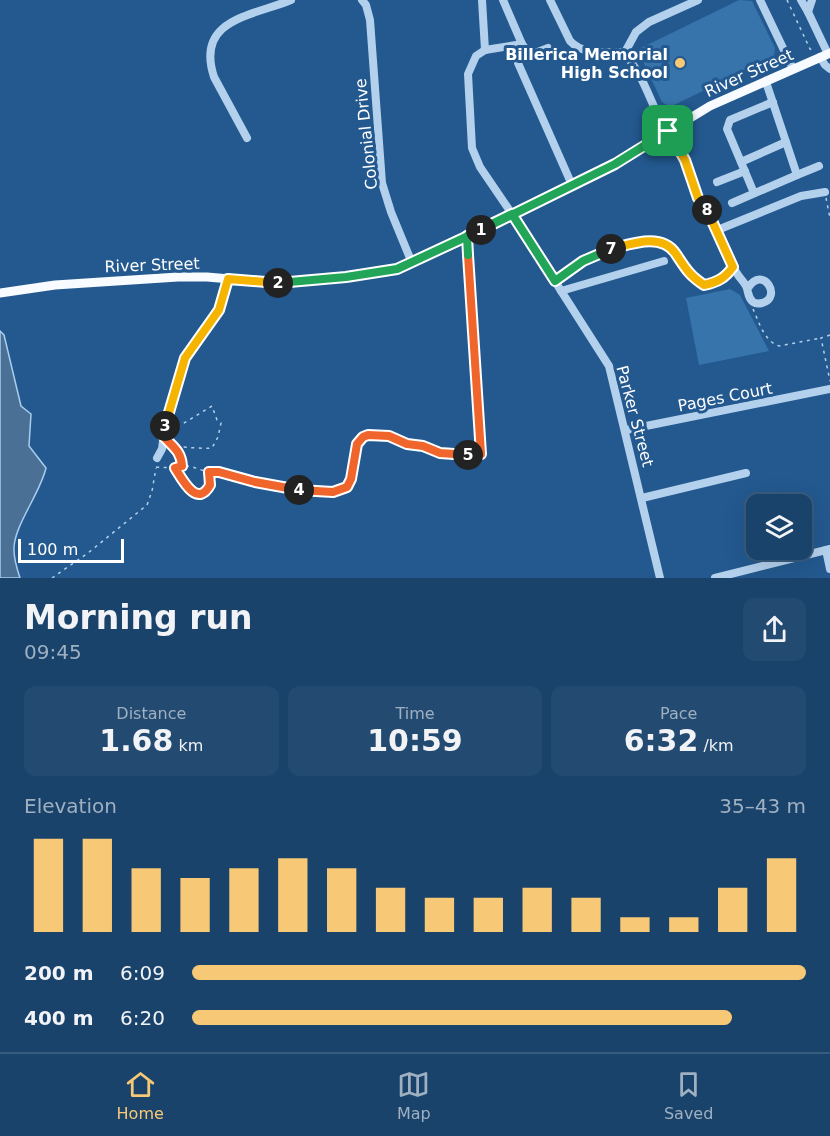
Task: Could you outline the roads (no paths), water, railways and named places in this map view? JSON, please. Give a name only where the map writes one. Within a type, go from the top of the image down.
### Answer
[{"type":"main road","name":"River Street","points":[[0,293],[56,285],[157,277],[296,282],[397,269],[615,164],[710,106],[824,54]]},
{"type":"street","points":[[247,138],[214,77],[210,67],[210,49],[220,29],[231,21],[291,0]]},
{"type":"street","name":"Colonial Drive","points":[[362,0],[366,5],[370,20],[382,183],[412,263]]},
{"type":"street","points":[[483,0],[485,50],[522,44]]},
{"type":"street","points":[[503,0],[522,44],[530,55],[548,48]]},
{"type":"street","points":[[550,0],[570,41],[575,46],[588,51],[624,54],[634,65],[661,121],[685,160],[698,198],[706,208],[733,267],[748,288],[748,295],[754,302],[764,303],[770,298],[770,285],[764,281],[758,280],[751,283],[748,288]]},
{"type":"street","points":[[624,54],[636,32],[642,27],[698,0]]},
{"type":"street","points":[[760,0],[793,69]]},
{"type":"street","points":[[801,0],[824,54],[825,65],[830,69]]},
{"type":"street","points":[[808,12],[812,0]]},
{"type":"street","name":"Parker Street","points":[[485,50],[476,56],[468,74],[472,148],[480,167],[609,366],[660,578]]},
{"type":"street","points":[[518,63],[572,185]]},
{"type":"street","points":[[766,82],[797,175]]},
{"type":"street","points":[[754,194],[727,129],[730,120],[773,102]]},
{"type":"street","points":[[741,162],[786,142]]},
{"type":"street","points":[[732,203],[819,166]]},
{"type":"street","points":[[717,183],[744,171]]},
{"type":"street","points":[[715,231],[801,196],[825,192]]},
{"type":"street","points":[[555,281],[583,261],[610,249],[640,242],[662,242],[674,251],[690,276],[704,285],[716,283],[726,277],[733,267]]},
{"type":"street","points":[[561,291],[664,261]]},
{"type":"street","points":[[157,458],[162,449],[165,425],[185,358],[219,310],[228,279]]},
{"type":"street","name":"Pages Court","points":[[626,430],[830,389]]},
{"type":"street","points":[[642,498],[746,473]]},
{"type":"street","points":[[716,578],[749,574],[828,550],[830,569]]},
{"type":"place","name":"Billerica Memorial High School","points":[[680,63]]}]
